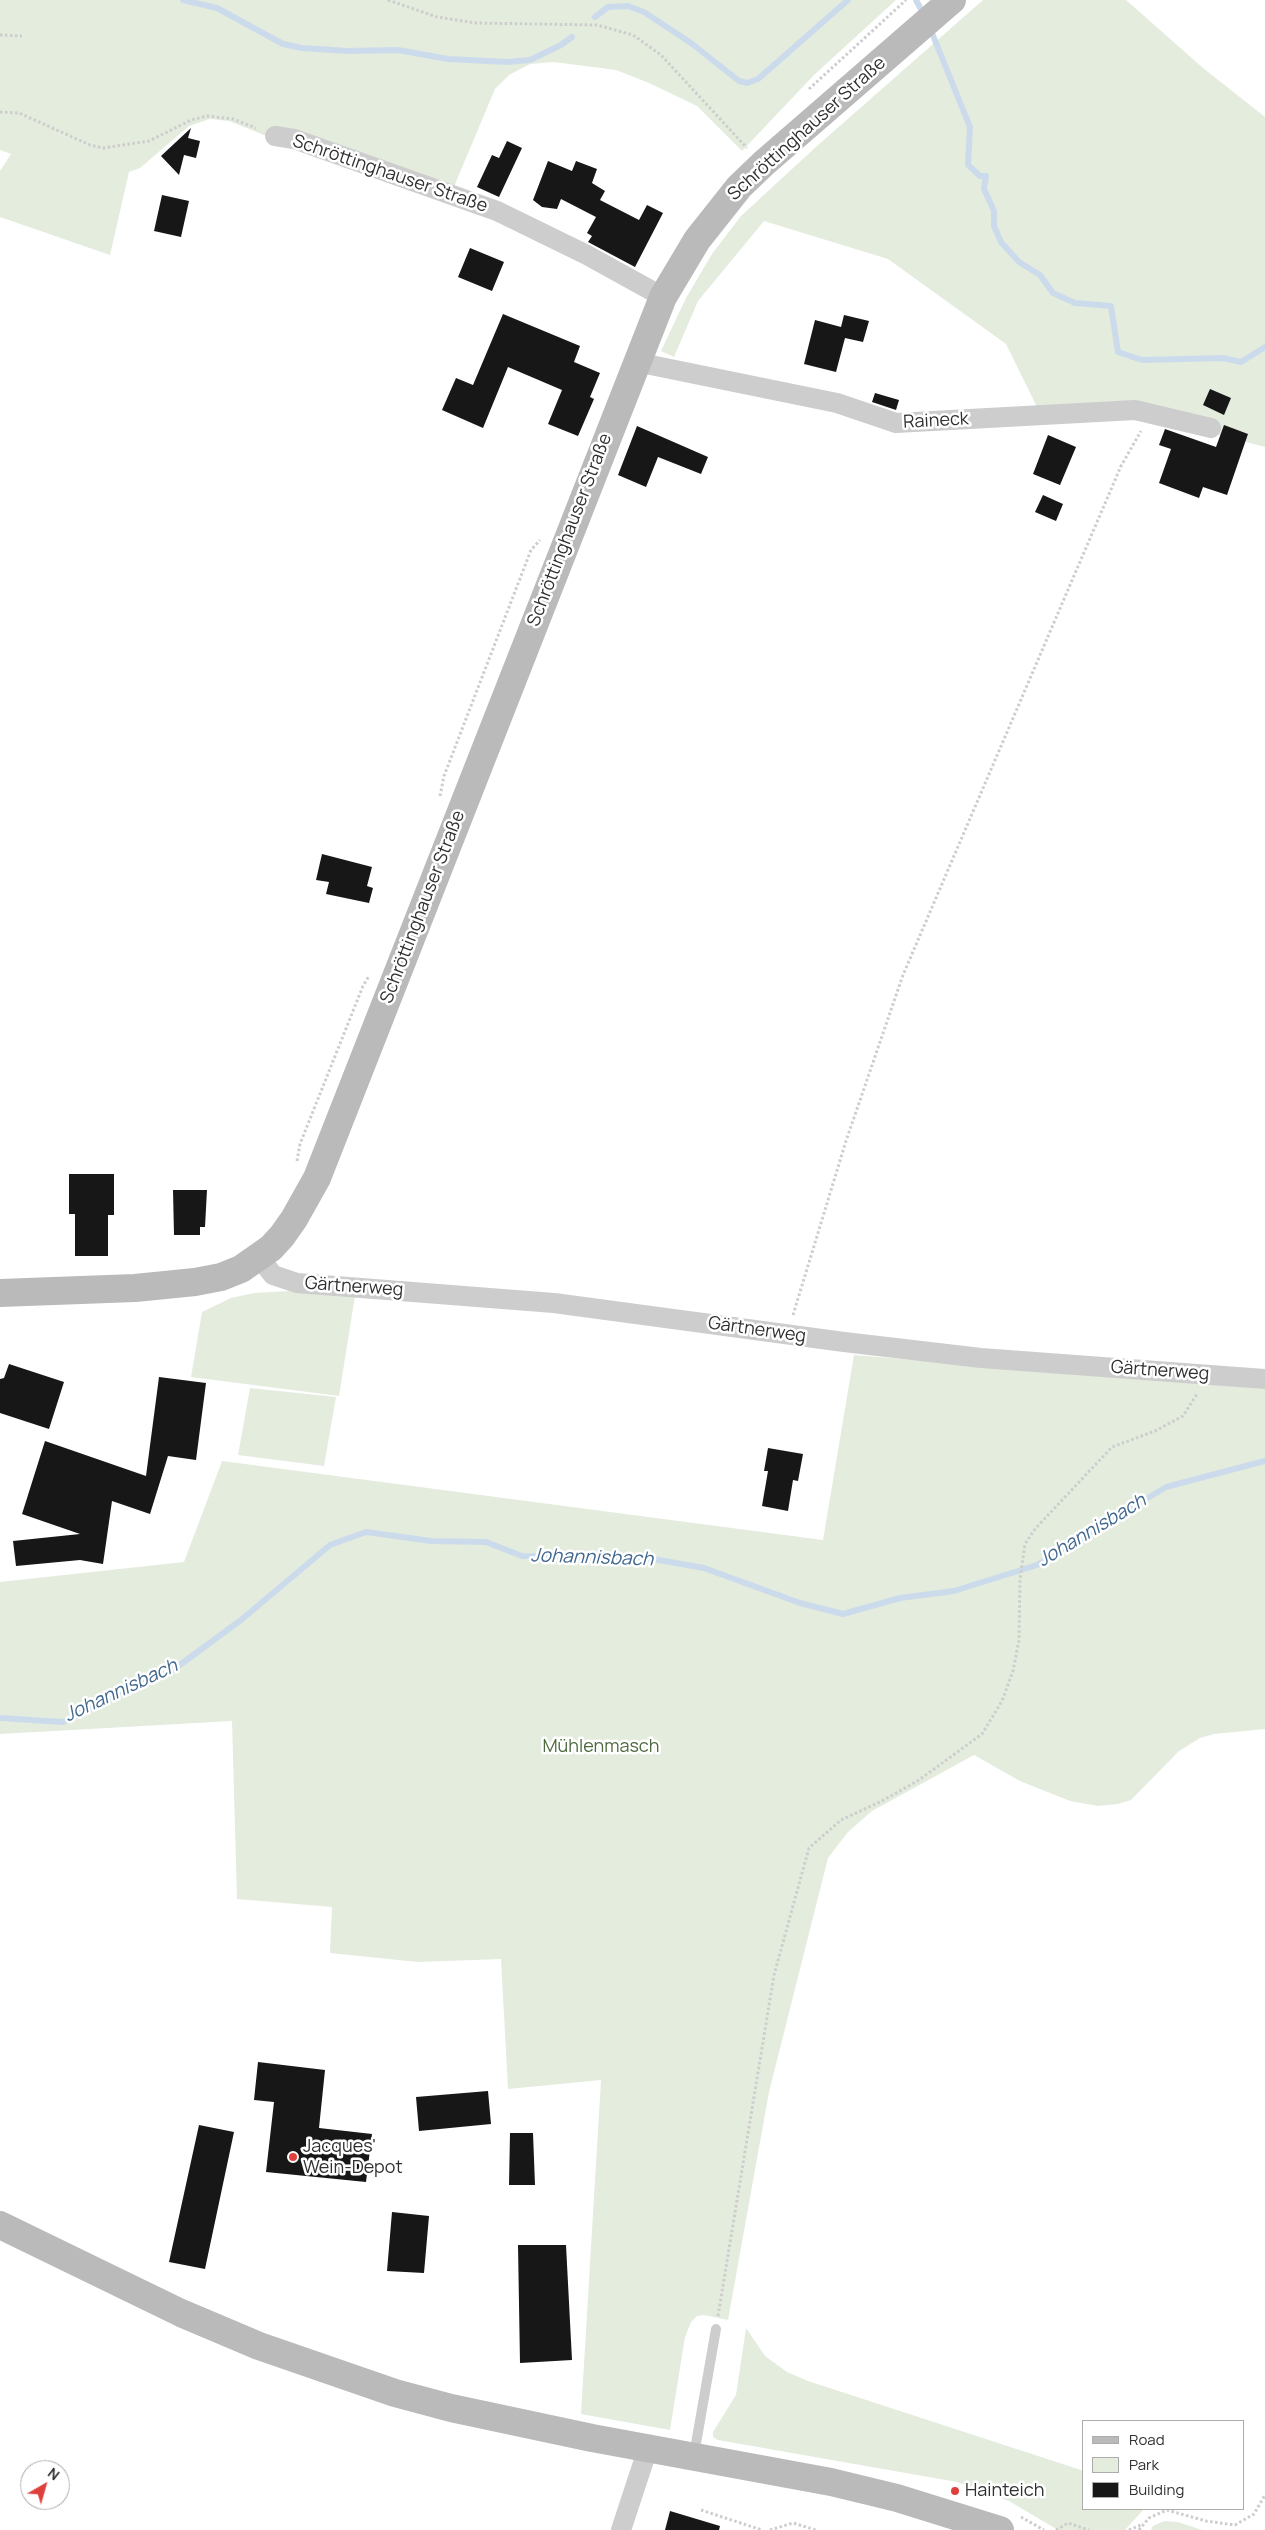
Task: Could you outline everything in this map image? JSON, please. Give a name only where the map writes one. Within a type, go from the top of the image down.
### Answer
[{"type":"main road","name":"Schröttinghauser Straße","points":[[0,1293],[170,1285],[221,1278],[259,1258],[271,1248],[294,1219],[317,1178],[663,297],[697,240],[720,209],[762,165],[952,0]]},
{"type":"main road","points":[[2,2231],[181,2313],[258,2346],[333,2374],[451,2408],[648,2448],[785,2472],[897,2498],[1000,2530]]},
{"type":"street","name":"Schröttinghauser Straße","points":[[275,136],[303,142],[498,211],[587,255],[663,297]]},
{"type":"street","name":"Raineck","points":[[636,362],[836,403],[896,423],[1135,410],[1211,428]]},
{"type":"street","name":"Gärtnerweg","points":[[259,1258],[273,1275],[297,1282],[554,1303],[981,1358],[1265,1380]]},
{"type":"street","points":[[621,2530],[648,2448]]},
{"type":"lane","points":[[694,2456],[716,2329]]},
{"type":"path","points":[[388,0],[437,17],[476,23],[597,25],[633,35],[662,55],[762,165]]},
{"type":"path","points":[[802,97],[906,0]]},
{"type":"path","points":[[0,35],[22,36]]},
{"type":"path","points":[[0,112],[19,113],[90,145],[104,148],[149,141],[191,120],[207,116],[233,119],[275,136]]},
{"type":"path","points":[[788,1334],[849,1133],[903,975],[1121,466],[1152,414]]},
{"type":"path","points":[[440,801],[444,776],[532,550],[542,537]]},
{"type":"path","points":[[297,1167],[300,1144],[363,986],[373,971]]},
{"type":"path","points":[[716,2329],[774,1975],[808,1848],[841,1820],[882,1801],[919,1780],[982,1734],[1002,1701],[1013,1671],[1019,1640],[1020,1579],[1025,1544],[1035,1529],[1112,1447],[1155,1431],[1183,1416],[1208,1375]]},
{"type":"path","points":[[1139,2530],[1149,2518],[1168,2510],[1206,2522],[1235,2525],[1254,2514],[1265,2495]]},
{"type":"path","points":[[701,2510],[762,2530]]},
{"type":"path","points":[[770,2530],[793,2523],[816,2530]]},
{"type":"path","points":[[1056,2530],[1068,2523],[1089,2530]]},
{"type":"path","points":[[1129,2530],[1143,2524]]},
{"type":"green space","points":[[0,0],[896,0],[814,75],[742,151],[697,106],[649,83],[616,70],[554,62],[530,64],[509,75],[495,89],[453,189],[285,131],[264,135],[229,121],[210,119],[189,126],[140,168],[129,172],[110,255],[0,217],[0,171],[11,154],[0,150]]},
{"type":"green space","points":[[983,0],[1126,0],[1203,68],[1265,117],[1265,447],[1105,405],[1037,407],[1006,344],[888,259],[764,221],[698,301],[674,357],[661,351],[686,298],[712,254],[741,216],[817,146]]},
{"type":"green space","points":[[288,1291],[355,1296],[339,1396],[191,1377],[202,1312],[231,1298],[254,1293]]},
{"type":"green space","name":"Mühlenmasch","points":[[854,1355],[1265,1389],[1265,1729],[1214,1734],[1200,1738],[1179,1751],[1131,1800],[1118,1804],[1098,1806],[1070,1801],[1020,1781],[974,1755],[872,1811],[848,1832],[828,1858],[769,2092],[728,2320],[704,2315],[697,2316],[691,2322],[685,2337],[670,2430],[581,2414],[601,2080],[508,2089],[501,1959],[418,1962],[330,1953],[332,1907],[237,1899],[232,1721],[0,1734],[0,1582],[184,1562],[222,1461],[823,1540]]},
{"type":"green space","points":[[250,1388],[336,1397],[324,1466],[238,1455]]},
{"type":"green space","points":[[746,2328],[765,2356],[787,2372],[808,2381],[1082,2470],[1082,2510],[1143,2510],[1125,2530],[1058,2530],[1009,2501],[957,2482],[718,2440],[713,2437],[713,2432],[736,2395]]},
{"type":"green space","points":[[1164,2521],[1178,2522],[1202,2530],[1151,2530],[1153,2526]]},
{"type":"building","points":[[191,128],[188,138],[200,141],[196,158],[184,155],[179,175],[161,156]]},
{"type":"building","points":[[507,141],[522,148],[499,197],[477,187],[492,155],[499,158]]},
{"type":"building","points":[[548,161],[572,171],[576,161],[597,169],[592,183],[605,191],[600,200],[639,220],[647,205],[663,213],[635,267],[588,242],[592,236],[587,233],[596,217],[561,199],[557,209],[542,207],[533,200]]},
{"type":"building","points":[[162,195],[189,201],[181,237],[154,231]]},
{"type":"building","points":[[470,248],[504,262],[492,291],[458,277]]},
{"type":"building","points":[[503,314],[580,346],[574,362],[600,373],[590,397],[594,399],[578,436],[548,424],[562,390],[508,367],[483,428],[442,410],[456,378],[473,385]]},
{"type":"building","points":[[844,315],[869,321],[863,342],[845,338],[836,372],[804,364],[815,320],[841,327]]},
{"type":"building","points":[[1210,389],[1231,398],[1224,415],[1203,405]]},
{"type":"building","points":[[875,393],[899,400],[896,410],[872,402]]},
{"type":"building","points":[[1224,425],[1248,434],[1227,495],[1203,487],[1199,498],[1159,483],[1171,449],[1159,445],[1165,429],[1216,447]]},
{"type":"building","points":[[637,426],[708,457],[701,474],[658,457],[646,487],[618,475]]},
{"type":"building","points":[[1048,435],[1076,447],[1060,485],[1033,474]]},
{"type":"building","points":[[1043,495],[1063,504],[1056,521],[1035,512]]},
{"type":"building","points":[[322,854],[372,867],[367,886],[373,888],[369,903],[326,894],[329,882],[316,880]]},
{"type":"building","points":[[69,1174],[114,1174],[114,1215],[108,1215],[108,1256],[75,1256],[75,1214],[69,1214]]},
{"type":"building","points":[[173,1190],[207,1190],[205,1227],[200,1227],[200,1235],[174,1235]]},
{"type":"building","points":[[9,1364],[64,1382],[49,1429],[0,1413],[0,1379],[4,1378]]},
{"type":"building","points":[[159,1377],[206,1383],[196,1460],[168,1456],[150,1514],[112,1501],[103,1564],[80,1560],[16,1566],[13,1541],[80,1534],[22,1514],[45,1441],[146,1476]]},
{"type":"building","points":[[768,1448],[803,1454],[798,1481],[793,1480],[788,1511],[762,1506],[768,1471],[764,1471]]},
{"type":"building","points":[[258,2062],[325,2070],[319,2128],[372,2134],[366,2182],[266,2172],[274,2102],[254,2100]]},
{"type":"building","points":[[488,2091],[491,2124],[419,2131],[416,2097]]},
{"type":"building","points":[[199,2125],[234,2132],[205,2269],[169,2262]]},
{"type":"building","points":[[510,2133],[533,2133],[535,2185],[509,2185]]},
{"type":"building","points":[[392,2212],[429,2216],[424,2273],[387,2271]]},
{"type":"building","points":[[518,2245],[566,2245],[572,2360],[520,2363]]},
{"type":"building","points":[[670,2511],[720,2526],[719,2530],[665,2530]]},
{"type":"waterway","points":[[183,0],[217,8],[283,44],[302,48],[348,51],[398,50],[448,59],[507,62],[530,60],[561,45],[572,37]]},
{"type":"waterway","points":[[595,17],[608,7],[628,6],[644,12],[691,43],[739,81],[747,83],[758,79],[848,0]]},
{"type":"waterway","points":[[916,0],[925,17]]},
{"type":"waterway","points":[[930,28],[970,127],[968,165],[980,176],[986,176],[984,189],[994,211],[994,226],[1001,242],[1019,262],[1040,275],[1053,293],[1075,303],[1111,306],[1118,352],[1142,360],[1223,358],[1241,362],[1265,347]]},
{"type":"waterway","name":"Johannisbach","points":[[0,1718],[63,1722],[173,1670],[241,1620],[330,1545],[366,1532],[431,1541],[486,1542],[522,1556],[642,1557],[704,1568],[800,1603],[843,1614],[900,1598],[954,1591],[1037,1565],[1166,1487],[1265,1461]]},
{"type":"place","name":"Jacques' Wein-Depot","points":[[293,2157]]},
{"type":"place","name":"Hainteich","points":[[955,2491]]}]
